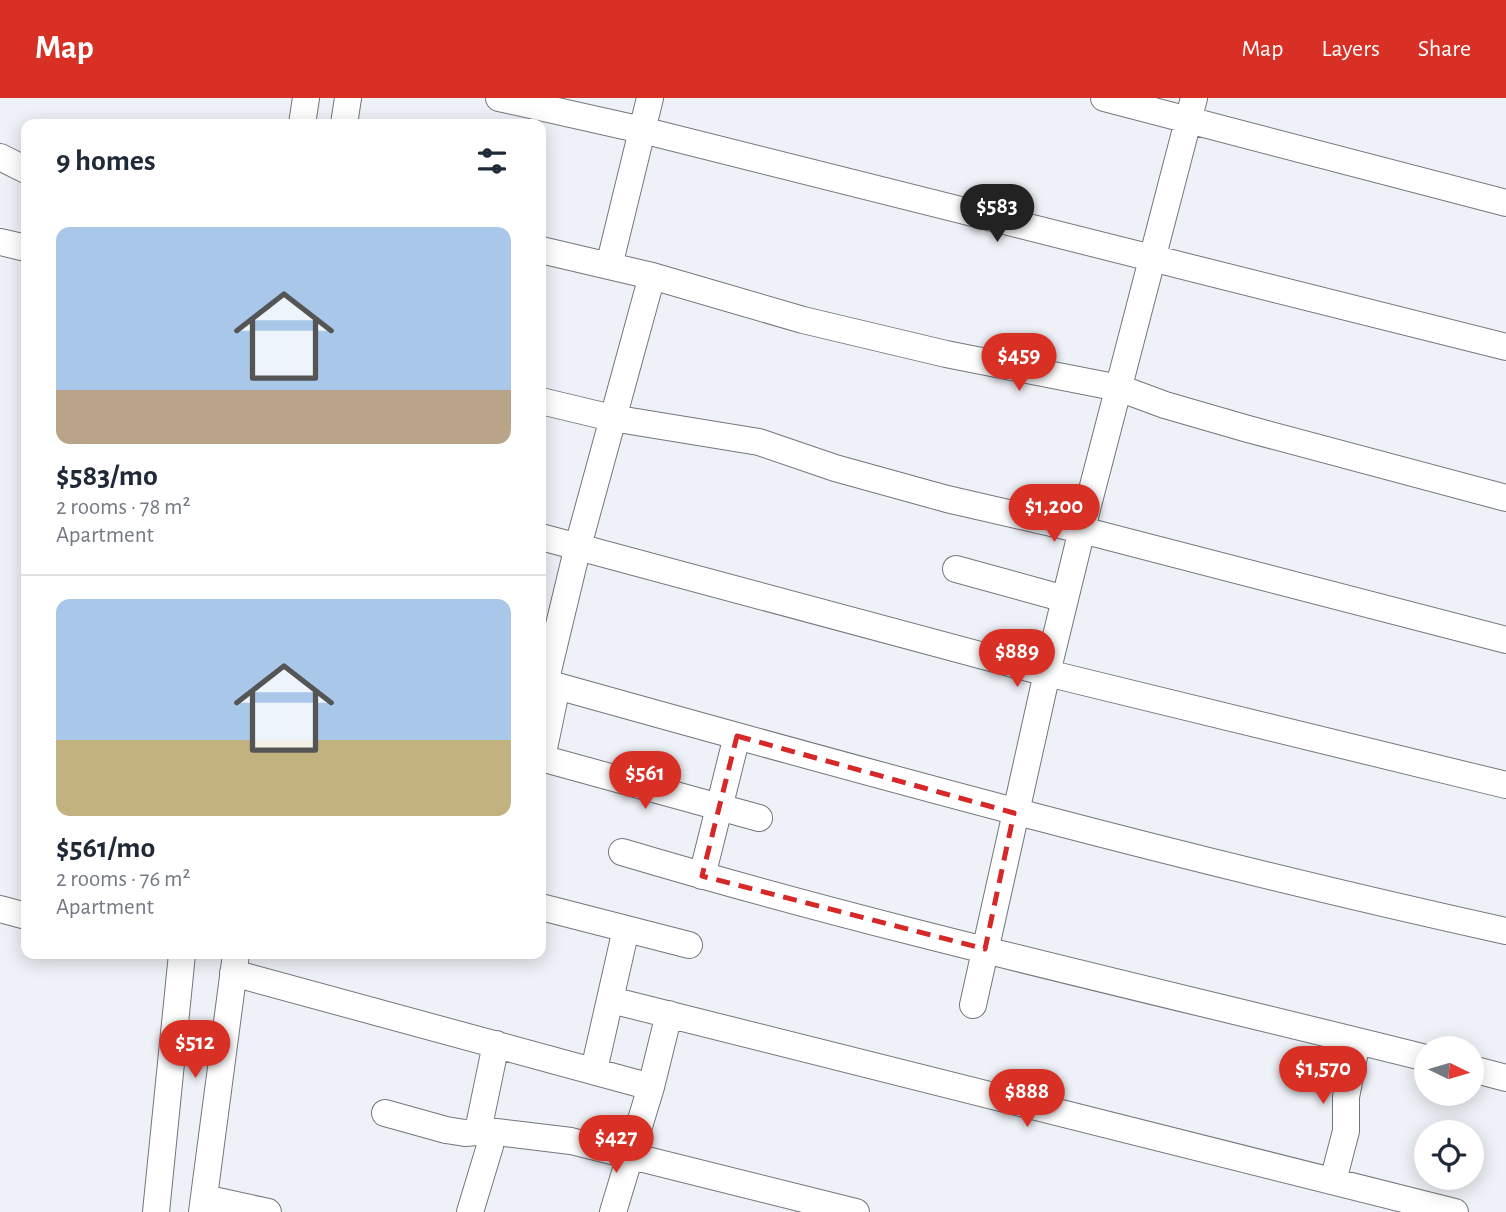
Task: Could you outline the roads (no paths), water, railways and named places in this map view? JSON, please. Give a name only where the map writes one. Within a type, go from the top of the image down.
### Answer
[{"type":"street","points":[[303,119],[306,98]]},
{"type":"street","points":[[345,119],[348,98]]},
{"type":"street","points":[[499,98],[642,130],[1506,347]]},
{"type":"street","points":[[609,266],[650,98]]},
{"type":"street","points":[[1104,98],[1191,109],[1506,203]]},
{"type":"street","points":[[973,1004],[1014,813],[1065,599],[1191,109]]},
{"type":"street","points":[[0,158],[21,168]]},
{"type":"street","points":[[0,242],[21,247]]},
{"type":"street","points":[[546,251],[652,276],[842,330],[946,354],[1119,388],[1165,405],[1248,429],[1506,498]]},
{"type":"street","points":[[546,703],[548,681],[578,546],[652,276]]},
{"type":"street","points":[[546,402],[612,418],[759,442],[835,468],[947,499],[1082,530],[1506,640]]},
{"type":"street","points":[[546,538],[1047,673],[1506,785]]},
{"type":"street","points":[[956,569],[1065,599]]},
{"type":"street","points":[[548,681],[1014,813],[1260,875],[1506,931]]},
{"type":"street","points":[[702,876],[737,736]]},
{"type":"street","points":[[546,759],[759,818]]},
{"type":"street","points":[[622,852],[702,876],[985,949],[1414,1055]]},
{"type":"street","points":[[546,908],[689,945]]},
{"type":"street","points":[[0,909],[21,915]]},
{"type":"street","points":[[594,1070],[626,929]]},
{"type":"street","points":[[156,1212],[181,959]]},
{"type":"street","points":[[268,1212],[203,1205],[234,963],[496,1044],[651,1087]]},
{"type":"street","points":[[611,1000],[1455,1212]]},
{"type":"street","points":[[613,1212],[651,1087],[669,1014]]},
{"type":"street","points":[[1333,1181],[1346,1131],[1346,1097],[1357,1041]]},
{"type":"street","points":[[470,1212],[490,1146],[488,1131],[481,1125],[481,1115],[496,1044]]},
{"type":"street","points":[[1484,1072],[1506,1078]]},
{"type":"street","points":[[385,1113],[465,1133],[488,1131],[571,1141],[856,1212]]}]
